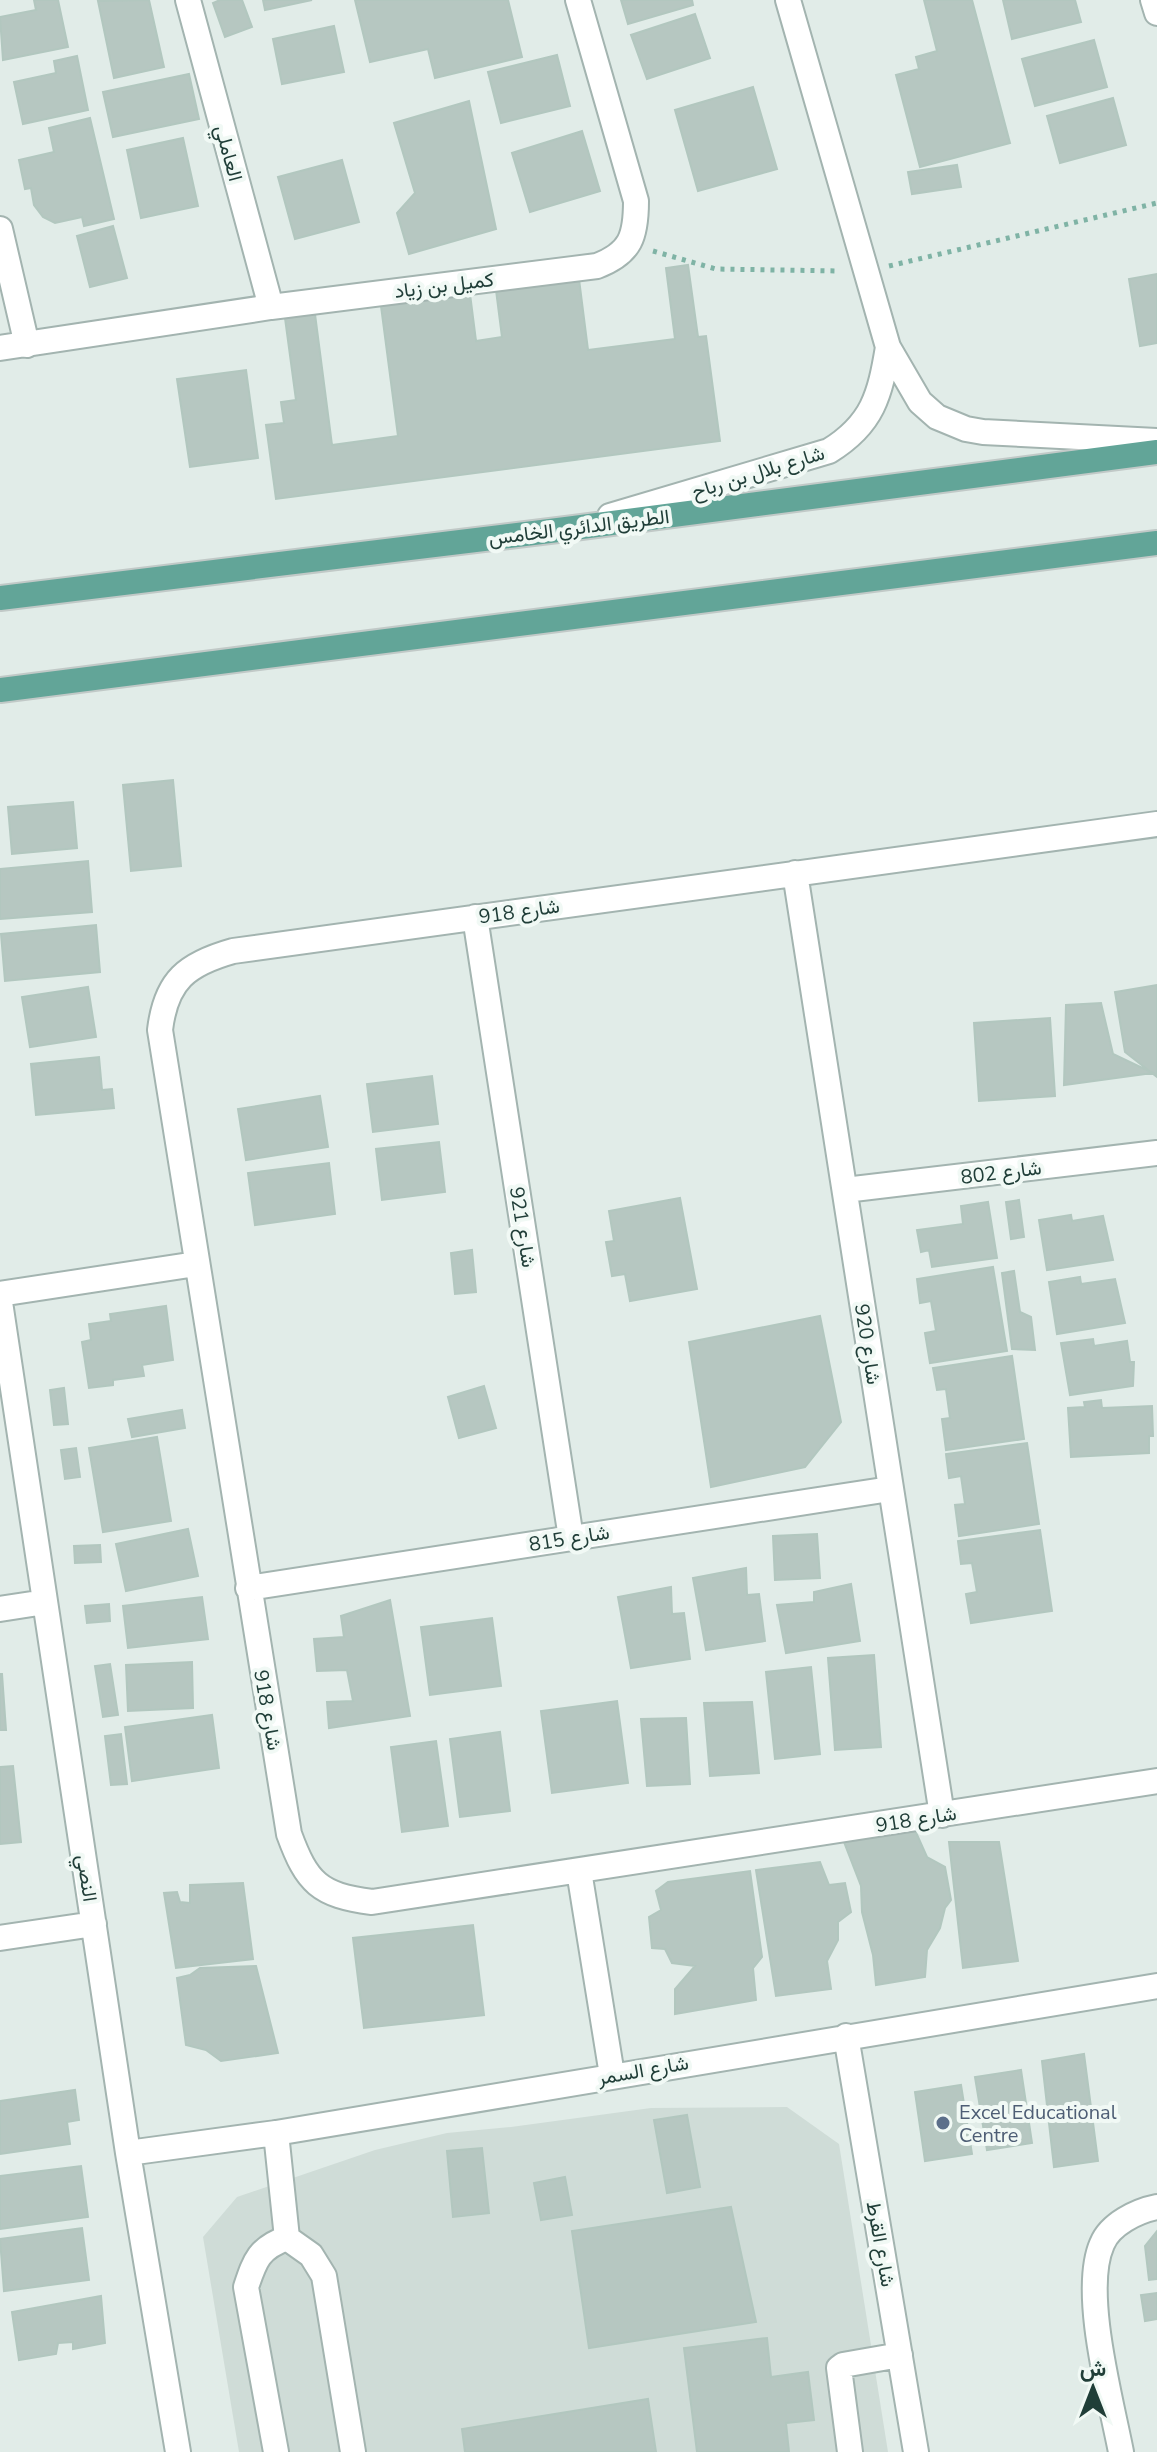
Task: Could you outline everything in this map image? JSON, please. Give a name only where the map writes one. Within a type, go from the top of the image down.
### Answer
[{"type":"main road","name":"الطريق الدائري الخامس","points":[[0,598],[566,529],[1157,452]]},
{"type":"main road","points":[[0,690],[1157,543]]},
{"type":"street","name":"العاملي","points":[[188,0],[271,307]]},
{"type":"street","points":[[578,0],[636,201],[636,222],[629,244]]},
{"type":"street","name":"شارع بلال بن رباح","points":[[788,0],[888,347],[920,402],[937,417],[966,429],[1157,441]]},
{"type":"street","points":[[1153,0],[1157,13]]},
{"type":"street","points":[[0,229],[27,345]]},
{"type":"street","name":"كميل بن زياد","points":[[0,348],[271,307],[597,266],[617,259],[629,244]]},
{"type":"street","name":"شارع بلال بن رباح","points":[[566,529],[829,451],[858,430],[869,414],[882,384],[888,347]]},
{"type":"street","name":"شارع 918","points":[[1157,824],[233,951],[207,959],[187,970],[172,986],[163,1007],[160,1030],[289,1834],[300,1864],[317,1885],[341,1898],[372,1902],[1157,1781]]},
{"type":"street","name":"شارع 920","points":[[795,873],[942,1815]]},
{"type":"street","name":"شارع 921","points":[[475,917],[571,1538]]},
{"type":"street","name":"شارع 802","points":[[845,1190],[1157,1153]]},
{"type":"street","points":[[0,1294],[196,1264]]},
{"type":"street","name":"النصي","points":[[0,1302],[128,2153],[178,2452]]},
{"type":"street","name":"شارع 815","points":[[248,1588],[890,1489]]},
{"type":"street","points":[[0,1609],[45,1602]]},
{"type":"street","points":[[579,1871],[612,2075]]},
{"type":"street","points":[[0,1938],[94,1924]]},
{"type":"street","name":"شارع السمر","points":[[128,2153],[276,2133],[1157,1986]]},
{"type":"street","name":"شارع القرط","points":[[846,2036],[916,2452]]},
{"type":"street","points":[[276,2133],[287,2238],[311,2255],[324,2276],[353,2452]]},
{"type":"street","points":[[1121,2452],[1094,2305],[1094,2272],[1102,2242],[1121,2221],[1157,2207]]},
{"type":"street","points":[[276,2452],[246,2287],[255,2262],[268,2245],[287,2238]]},
{"type":"street","points":[[850,2452],[839,2368],[900,2355]]},
{"type":"path","points":[[629,244],[716,269],[867,271],[1157,203]]},
{"type":"shaded area","points":[[787,2107],[839,2144],[888,2452],[239,2452],[203,2237],[237,2197],[375,2150],[447,2133],[651,2108]]},
{"type":"building","points":[[34,0],[58,0],[68,47],[3,60],[0,17],[36,10]]},
{"type":"building","points":[[149,0],[164,67],[114,78],[98,1]]},
{"type":"building","points":[[242,0],[252,27],[225,37],[213,3]]},
{"type":"building","points":[[263,0],[312,0],[265,10]]},
{"type":"building","points":[[355,0],[508,0],[522,57],[435,78],[428,49],[370,62]]},
{"type":"building","points":[[621,0],[692,0],[693,5],[628,24]]},
{"type":"building","points":[[924,0],[972,0],[1010,143],[920,167],[896,75],[919,69],[916,57],[937,51]]},
{"type":"building","points":[[1003,0],[1075,0],[1081,22],[1012,39]]},
{"type":"building","points":[[695,14],[710,58],[647,79],[631,35]]},
{"type":"building","points":[[334,26],[344,72],[282,84],[273,39]]},
{"type":"building","points":[[1094,40],[1107,87],[1035,106],[1022,59]]},
{"type":"building","points":[[557,55],[570,106],[501,123],[488,72]]},
{"type":"building","points":[[77,56],[88,110],[23,124],[14,82],[56,73],[54,61]]},
{"type":"building","points":[[189,74],[199,119],[113,137],[103,92]]},
{"type":"building","points":[[753,87],[777,169],[698,191],[675,110]]},
{"type":"building","points":[[1113,98],[1126,145],[1060,163],[1047,116]]},
{"type":"building","points":[[469,101],[496,229],[409,254],[397,213],[415,193],[394,123]]},
{"type":"building","points":[[90,118],[114,219],[84,226],[82,217],[55,223],[43,217],[34,205],[31,188],[25,189],[19,160],[54,152],[49,128]]},
{"type":"building","points":[[582,131],[600,191],[530,212],[512,153]]},
{"type":"building","points":[[183,138],[198,206],[141,218],[127,150]]},
{"type":"building","points":[[342,160],[359,222],[295,239],[278,177]]},
{"type":"building","points":[[957,165],[961,187],[912,194],[908,172]]},
{"type":"building","points":[[113,226],[127,278],[90,287],[77,236]]},
{"type":"building","points":[[688,265],[698,337],[706,336],[720,441],[276,499],[266,425],[284,423],[281,402],[296,400],[285,318],[315,314],[332,445],[398,436],[381,306],[470,294],[476,341],[502,337],[496,290],[579,279],[588,350],[675,339],[666,268]]},
{"type":"building","points":[[1157,274],[1157,343],[1140,346],[1129,279]]},
{"type":"building","points":[[246,370],[258,458],[190,467],[177,379]]},
{"type":"building","points":[[173,780],[181,866],[131,871],[123,785]]},
{"type":"building","points":[[73,802],[77,848],[12,854],[8,807]]},
{"type":"building","points":[[88,861],[92,912],[0,919],[0,869]]},
{"type":"building","points":[[96,925],[100,972],[5,981],[1,934]]},
{"type":"building","points":[[1157,985],[1157,1077],[1125,1052],[1115,992]]},
{"type":"building","points":[[88,987],[96,1037],[30,1047],[22,997]]},
{"type":"building","points":[[1101,1003],[1113,1054],[1153,1073],[1064,1085],[1066,1005]]},
{"type":"building","points":[[1050,1018],[1055,1096],[979,1101],[974,1023]]},
{"type":"building","points":[[99,1057],[102,1090],[112,1089],[114,1108],[36,1115],[31,1064]]},
{"type":"building","points":[[432,1076],[438,1124],[373,1132],[367,1084]]},
{"type":"building","points":[[320,1096],[328,1147],[246,1160],[238,1109]]},
{"type":"building","points":[[439,1142],[445,1192],[382,1200],[376,1149]]},
{"type":"building","points":[[329,1163],[335,1214],[255,1225],[248,1173]]},
{"type":"building","points":[[680,1198],[697,1289],[630,1301],[625,1274],[612,1276],[606,1242],[614,1241],[609,1211]]},
{"type":"building","points":[[1019,1200],[1024,1237],[1011,1239],[1006,1202]]},
{"type":"building","points":[[988,1202],[997,1258],[932,1267],[929,1250],[921,1252],[917,1230],[963,1224],[961,1206]]},
{"type":"building","points":[[1071,1215],[1072,1221],[1103,1216],[1113,1260],[1047,1270],[1039,1220]]},
{"type":"building","points":[[472,1250],[476,1292],[455,1294],[451,1253]]},
{"type":"building","points":[[993,1267],[1007,1351],[930,1363],[925,1333],[936,1331],[931,1301],[920,1303],[917,1279]]},
{"type":"building","points":[[1014,1271],[1020,1312],[1031,1317],[1035,1350],[1012,1349],[1002,1273]]},
{"type":"building","points":[[1080,1277],[1081,1284],[1115,1279],[1125,1323],[1057,1334],[1049,1282]]},
{"type":"building","points":[[166,1306],[173,1360],[142,1365],[144,1376],[113,1380],[113,1385],[89,1388],[82,1342],[91,1340],[89,1324],[111,1321],[110,1314]]},
{"type":"building","points":[[820,1316],[841,1422],[805,1467],[711,1487],[689,1342]]},
{"type":"building","points":[[1093,1339],[1094,1346],[1127,1341],[1130,1362],[1134,1362],[1133,1386],[1070,1395],[1061,1343]]},
{"type":"building","points":[[1012,1356],[1024,1439],[946,1450],[942,1419],[950,1418],[946,1389],[937,1390],[933,1368]]},
{"type":"building","points":[[484,1386],[496,1428],[459,1438],[448,1397]]},
{"type":"building","points":[[64,1388],[68,1424],[54,1425],[50,1390]]},
{"type":"building","points":[[1101,1400],[1102,1408],[1152,1406],[1153,1436],[1149,1436],[1149,1453],[1071,1457],[1068,1408],[1085,1407],[1084,1402]]},
{"type":"building","points":[[182,1410],[185,1428],[132,1437],[128,1419]]},
{"type":"building","points":[[157,1437],[171,1521],[103,1532],[89,1448]]},
{"type":"building","points":[[1027,1443],[1039,1524],[959,1536],[955,1505],[965,1504],[961,1476],[949,1478],[946,1454]]},
{"type":"building","points":[[76,1448],[80,1477],[65,1479],[61,1450]]},
{"type":"building","points":[[188,1529],[198,1576],[126,1591],[116,1544]]},
{"type":"building","points":[[1040,1530],[1052,1611],[971,1623],[966,1594],[977,1592],[972,1563],[961,1564],[958,1541]]},
{"type":"building","points":[[817,1534],[820,1578],[775,1580],[773,1536]]},
{"type":"building","points":[[100,1545],[101,1562],[75,1563],[74,1546]]},
{"type":"building","points":[[746,1568],[747,1595],[759,1594],[765,1641],[706,1650],[693,1578]]},
{"type":"building","points":[[851,1584],[860,1641],[786,1653],[777,1605],[814,1602],[814,1592]]},
{"type":"building","points":[[671,1587],[672,1614],[684,1613],[690,1659],[631,1668],[618,1597]]},
{"type":"building","points":[[202,1597],[208,1639],[128,1648],[123,1606]]},
{"type":"building","points":[[390,1600],[410,1716],[329,1728],[327,1702],[353,1701],[347,1670],[317,1671],[314,1639],[344,1637],[341,1616]]},
{"type":"building","points":[[109,1604],[110,1621],[87,1623],[85,1606]]},
{"type":"building","points":[[492,1618],[501,1686],[430,1695],[421,1627]]},
{"type":"building","points":[[874,1655],[881,1747],[835,1750],[828,1658]]},
{"type":"building","points":[[192,1662],[193,1708],[128,1711],[126,1665]]},
{"type":"building","points":[[110,1664],[118,1715],[103,1717],[95,1666]]},
{"type":"building","points":[[811,1667],[820,1754],[775,1759],[766,1672]]},
{"type":"building","points":[[2,1674],[6,1730],[0,1730]]},
{"type":"building","points":[[617,1701],[628,1783],[552,1793],[541,1711]]},
{"type":"building","points":[[752,1702],[759,1773],[710,1776],[704,1703]]},
{"type":"building","points":[[212,1715],[219,1768],[132,1781],[125,1727]]},
{"type":"building","points":[[686,1718],[690,1784],[647,1786],[641,1719]]},
{"type":"building","points":[[500,1732],[510,1811],[460,1817],[450,1739]]},
{"type":"building","points":[[121,1734],[127,1784],[111,1785],[105,1736]]},
{"type":"building","points":[[436,1741],[448,1826],[402,1832],[391,1747]]},
{"type":"building","points":[[13,1766],[21,1842],[0,1844],[0,1767]]},
{"type":"building","points":[[914,1828],[927,1857],[945,1867],[951,1900],[927,1950],[925,1977],[876,1985],[873,1955],[862,1912],[861,1886],[844,1842]]},
{"type":"building","points":[[949,1842],[999,1842],[1018,1961],[963,1968]]},
{"type":"building","points":[[820,1862],[829,1885],[845,1883],[851,1912],[838,1922],[838,1940],[827,1961],[831,1989],[776,1996],[756,1870]]},
{"type":"building","points":[[750,1871],[762,1957],[753,1968],[756,2000],[675,2014],[675,1989],[695,1966],[672,1963],[665,1949],[652,1948],[649,1917],[661,1910],[656,1891],[668,1882]]},
{"type":"building","points":[[243,1883],[253,1959],[176,1968],[164,1893],[177,1892],[180,1902],[190,1903],[190,1885]]},
{"type":"building","points":[[473,1925],[484,2015],[364,2028],[353,1938]]},
{"type":"building","points":[[256,1966],[278,2053],[221,2061],[206,2050],[186,2045],[177,1978],[190,1975],[200,1968]]},
{"type":"building","points":[[1084,2054],[1098,2161],[1054,2167],[1042,2061]]},
{"type":"building","points":[[1021,2070],[1032,2143],[987,2150],[975,2077]]},
{"type":"building","name":"Excel Educational Centre","points":[[961,2085],[972,2154],[925,2161],[915,2092]]},
{"type":"building","points":[[75,2090],[79,2120],[67,2122],[70,2144],[0,2154],[0,2101]]},
{"type":"building","points":[[687,2115],[700,2187],[667,2193],[654,2120]]},
{"type":"building","points":[[482,2148],[489,2213],[453,2217],[447,2151]]},
{"type":"building","points":[[81,2166],[88,2217],[0,2229],[0,2176]]},
{"type":"building","points":[[565,2177],[572,2215],[541,2220],[534,2183]]},
{"type":"building","points":[[731,2207],[756,2322],[589,2348],[572,2231]]},
{"type":"building","points":[[82,2228],[89,2280],[4,2291],[0,2239]]},
{"type":"building","points":[[1157,2231],[1157,2279],[1149,2280],[1145,2246]]},
{"type":"building","points":[[1157,2293],[1157,2319],[1145,2321],[1141,2295]]},
{"type":"building","points":[[101,2296],[105,2343],[73,2349],[73,2342],[58,2343],[56,2354],[19,2360],[12,2312]]},
{"type":"building","points":[[767,2338],[771,2377],[808,2372],[814,2420],[786,2423],[789,2452],[697,2452],[684,2348]]},
{"type":"building","points":[[648,2399],[656,2452],[465,2452],[462,2429]]},
{"type":"place","name":"Excel Educational Centre","points":[[943,2123]]}]
